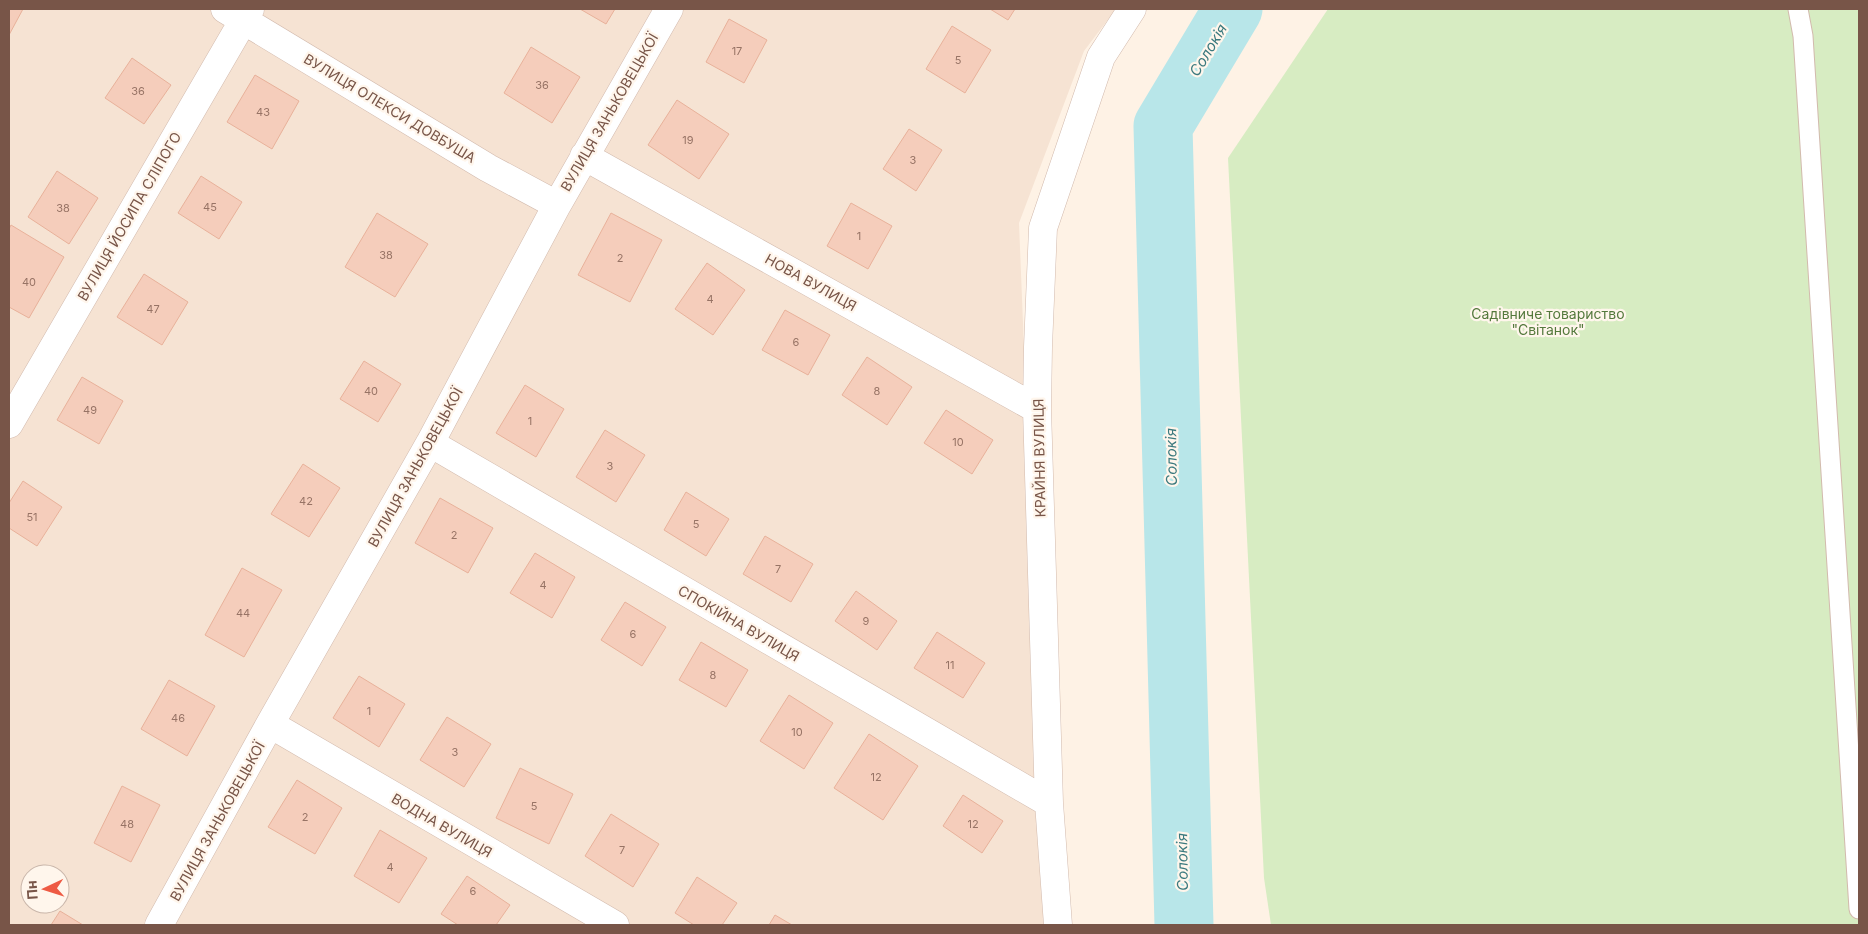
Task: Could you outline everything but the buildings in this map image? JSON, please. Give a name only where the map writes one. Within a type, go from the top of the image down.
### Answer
[{"type":"street","name":"ВУЛИЦЯ ЗАНЬКОВЕЦЬКОЇ","points":[[159,925],[270,724],[430,443],[557,205],[668,9]]},
{"type":"street","name":"КРАЙНЯ ВУЛИЦЯ","points":[[1058,925],[1049,803],[1037,409],[1043,228],[1101,57],[1132,9]]},
{"type":"street","name":"ВУЛИЦЯ ОЛЕКСИ ДОВБУША","points":[[240,12],[488,168],[557,205]]},
{"type":"street","name":"ВУЛИЦЯ ЙОСИПА СЛІПОГО","points":[[9,424],[240,12]]},
{"type":"street","name":"НОВА ВУЛИЦЯ","points":[[584,156],[1037,409]]},
{"type":"street","name":"СПОКІЙНА ВУЛИЦЯ","points":[[430,443],[1049,803]]},
{"type":"street","name":"ВОДНА ВУЛИЦЯ","points":[[270,724],[615,925]]},
{"type":"lane","points":[[1798,9],[1805,56],[1859,908]]},
{"type":"shaded area","points":[[9,9],[1116,9],[1084,51],[1019,223],[1047,925],[9,925]]},
{"type":"green space","name":"Садівниче товариство \"Світанок\"","points":[[1328,9],[1859,9],[1859,925],[1271,925],[1264,878],[1228,158]]},
{"type":"waterway","name":"Солокія","points":[[1184,925],[1163,126],[1233,9]]}]
